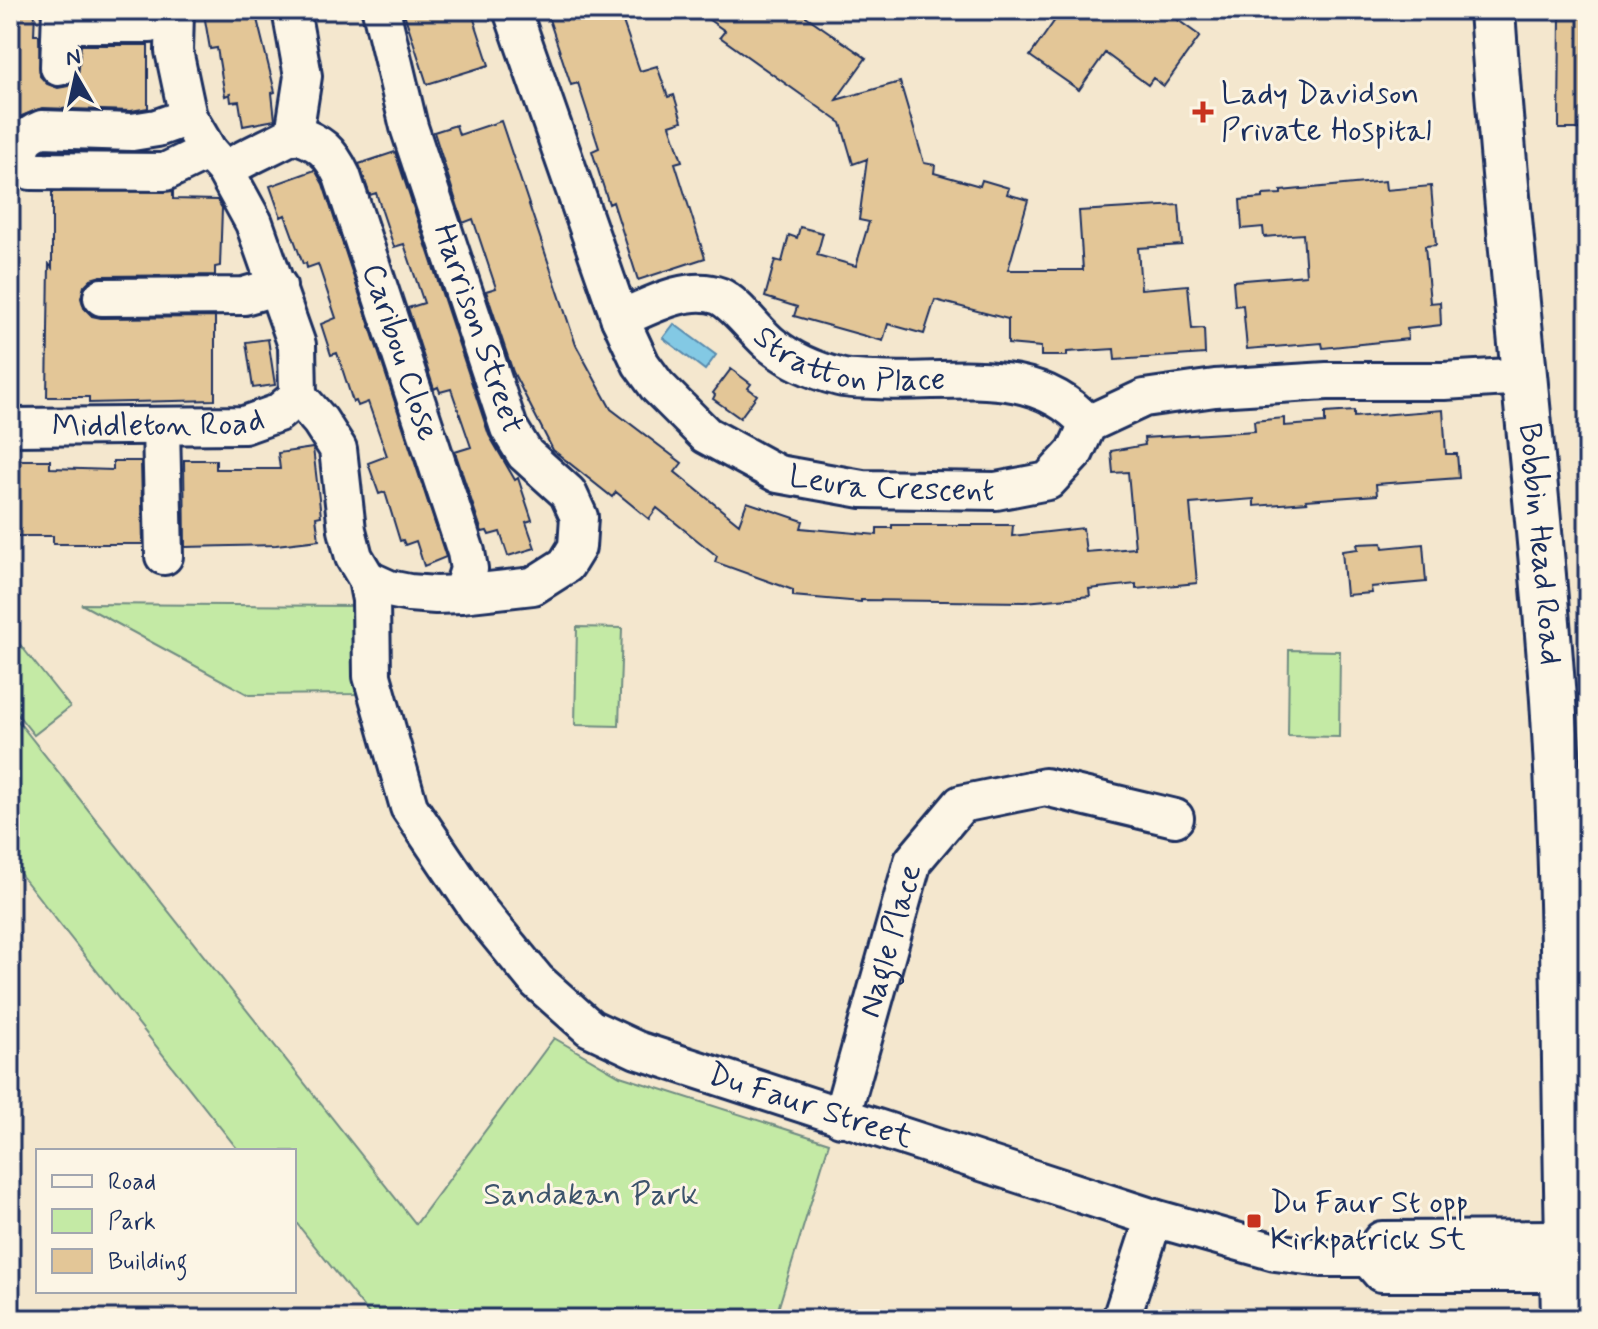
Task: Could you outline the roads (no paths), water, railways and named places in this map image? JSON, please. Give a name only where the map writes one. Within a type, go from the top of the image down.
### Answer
[{"type":"main road","name":"Bobbin Head Road","points":[[1492,10],[1500,129],[1552,685],[1558,798],[1566,1256],[1564,1319]]},
{"type":"street","points":[[188,117],[157,128],[132,132],[42,129],[28,135],[20,147],[21,162],[31,171],[165,172],[242,159],[294,134],[303,76],[291,10]]},
{"type":"street","name":"Harrison Street","points":[[367,579],[389,589],[436,595],[533,586],[566,565],[577,547],[579,517],[568,493],[525,454],[509,428],[409,127],[381,10]]},
{"type":"street","name":"Leura Crescent","points":[[512,10],[620,319],[641,364],[657,386],[706,435],[778,474],[862,489],[996,491],[1048,481],[1075,452],[1088,424]]},
{"type":"street","points":[[59,67],[61,17],[162,17]]},
{"type":"street","name":"Middleton Road","points":[[162,17],[174,51],[188,117],[254,223],[278,286],[297,345],[298,396],[320,421],[338,449],[347,530],[354,557],[367,579],[371,600],[372,676],[391,750]]},
{"type":"street","name":"Caribou Close","points":[[294,134],[316,140],[332,154],[342,176],[466,552],[469,569],[461,594]]},
{"type":"street","points":[[102,297],[244,296],[278,286]]},
{"type":"street","name":"Stratton Place","points":[[620,319],[660,301],[691,293],[720,296],[772,346],[819,370],[842,378],[995,380],[1033,386],[1075,409],[1088,424]]},
{"type":"street","points":[[1088,424],[1144,398],[1215,388],[1327,381],[1525,376]]},
{"type":"street","name":"Middleton Road","points":[[10,427],[244,425],[278,413],[298,396]]},
{"type":"street","points":[[161,427],[164,556]]},
{"type":"street","name":"Du Faur Street","points":[[391,750],[409,807],[477,908],[537,981],[590,1028],[637,1050],[1154,1218],[1275,1252],[1322,1258],[1368,1258],[1382,1240],[1566,1256]]},
{"type":"street","name":"Nagle Place","points":[[841,1118],[913,861],[961,804],[1045,787],[1175,818]]},
{"type":"street","points":[[1121,1319],[1154,1218]]},
{"type":"water","points":[[674,324],[716,355],[705,370],[663,338]]},
{"type":"place","name":"Lady Davidson Private Hospital","points":[[1203,112]]},
{"type":"place","name":"Du Faur St opp Kirkpatrick St","points":[[1254,1221]]},
{"type":"park label","name":"Sandakan Park","points":[[591,1195]]}]
